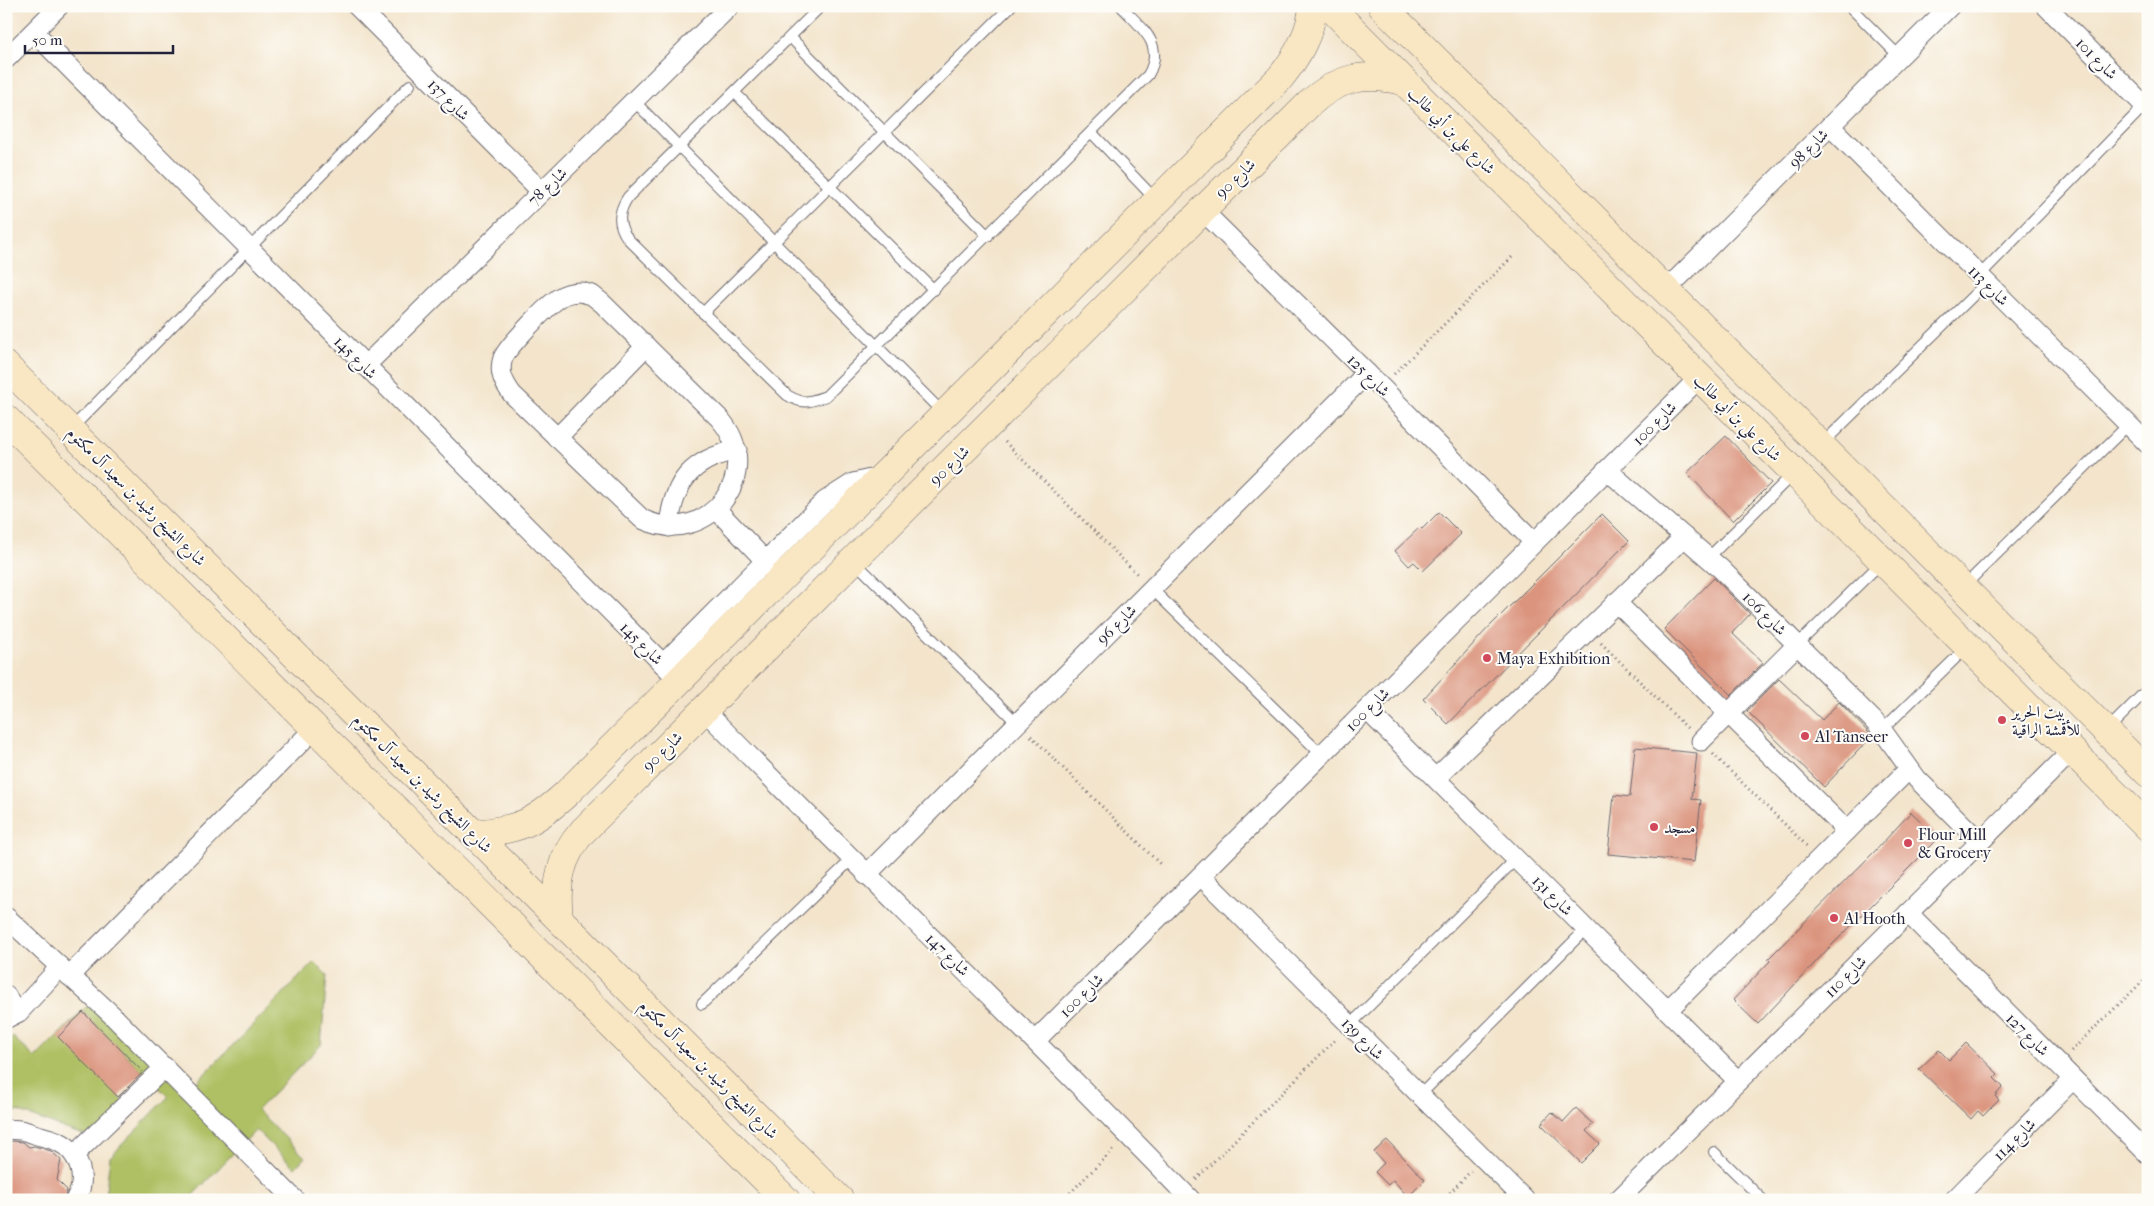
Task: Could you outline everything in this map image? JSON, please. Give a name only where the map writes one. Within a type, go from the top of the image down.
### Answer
[{"type":"street","points":[[6,59],[60,6]]},
{"type":"street","name":"شارع 137","points":[[357,6],[541,191]]},
{"type":"street","name":"شارع 78","points":[[365,366],[730,6]]},
{"type":"street","points":[[475,834],[516,827],[535,820],[566,794],[609,751],[671,672],[774,569],[885,476],[1238,121],[1292,63],[1302,47],[1309,29],[1313,6]]},
{"type":"street","name":"شارع علي بن أبي طالب","points":[[1329,6],[2148,827]]},
{"type":"street","name":"شارع 98","points":[[1666,290],[1950,6]]},
{"type":"street","name":"شارع 101","points":[[2046,6],[2146,108]]},
{"type":"street","points":[[1386,8],[2148,773]]},
{"type":"street","name":"شارع 145","points":[[34,32],[671,672]]},
{"type":"street","name":"شارع 90","points":[[558,918],[557,887],[560,871],[572,843],[1264,148],[1324,90],[1343,81],[1362,76],[1376,76],[1403,81]]},
{"type":"street","points":[[1238,121],[1246,122],[1260,132],[1264,148]]},
{"type":"street","name":"شارع 113","points":[[1830,126],[2148,444]]},
{"type":"street","name":"شارع 125","points":[[1202,210],[1534,542]]},
{"type":"street","points":[[581,292],[592,296],[646,346],[727,427],[734,438],[737,450],[737,466],[733,482],[726,497],[716,510],[694,522],[669,527],[654,525],[642,519],[557,438],[504,384],[501,372],[503,359],[509,348],[558,298],[569,293],[581,292]]},
{"type":"street","points":[[557,438],[646,346]]},
{"type":"street","name":"شارع الشيخ رشيد بن سعيد آل مكتوم","points":[[6,366],[840,1200]]},
{"type":"street","name":"شارع 96","points":[[866,875],[1367,373]]},
{"type":"street","name":"شارع 100","points":[[1035,1041],[1700,377]]},
{"type":"street","points":[[6,419],[786,1200]]},
{"type":"street","points":[[669,527],[670,508],[676,490],[687,474],[701,462],[718,454],[737,450]]},
{"type":"street","points":[[904,455],[905,468],[912,477],[922,482],[934,480]]},
{"type":"street","name":"شارع 106","points":[[1607,470],[1708,558],[1797,645],[1882,730],[1909,769],[1980,842]]},
{"type":"street","points":[[885,476],[896,477],[904,483],[910,491],[912,502]]},
{"type":"street","points":[[1851,531],[1862,529],[1871,523],[1877,514],[1880,504]]},
{"type":"street","points":[[716,510],[774,569]]},
{"type":"street","points":[[1436,778],[1684,537]]},
{"type":"street","points":[[1889,569],[1899,566],[1905,557],[1913,551],[1923,548]]},
{"type":"street","points":[[1616,602],[1847,831]]},
{"type":"street","points":[[1701,741],[1797,645]]},
{"type":"street","points":[[276,689],[275,681],[278,672],[293,662],[302,662]]},
{"type":"street","name":"شارع 147","points":[[704,710],[1187,1196]]},
{"type":"street","name":"شارع 131","points":[[1367,710],[1738,1081]]},
{"type":"street","points":[[7,1018],[19,1012],[64,971],[314,728]]},
{"type":"street","points":[[609,751],[606,769],[610,777],[617,782],[626,783],[635,779]]},
{"type":"street","name":"شارع 110","points":[[1618,1200],[2072,751]]},
{"type":"street","points":[[1668,1010],[1909,769]]},
{"type":"street","name":"شارع 139","points":[[1201,876],[1525,1200]]},
{"type":"street","name":"شارع 127","points":[[1908,913],[2148,1154]]},
{"type":"street","points":[[6,917],[165,1067],[295,1200]]},
{"type":"street","points":[[6,995],[10,1005],[7,1018]]},
{"type":"street","points":[[74,1155],[165,1067]]},
{"type":"street","name":"شارع 114","points":[[1954,1200],[2074,1079]]},
{"type":"street","points":[[696,1111],[715,1109],[722,1102],[725,1094],[724,1084]]},
{"type":"street","points":[[723,1138],[723,1128],[726,1120],[741,1110],[750,1110]]},
{"type":"street","points":[[6,1130],[20,1130],[60,1142],[74,1155],[80,1168],[81,1182],[75,1200]]},
{"type":"lane","points":[[821,6],[628,197],[622,206],[619,218],[621,230],[628,239],[787,395],[798,402],[810,402],[826,396],[1148,75],[1154,64],[1155,50],[1149,36],[1120,6]]},
{"type":"lane","points":[[703,313],[1011,6]]},
{"type":"lane","points":[[1849,6],[1899,56]]},
{"type":"lane","points":[[790,37],[988,236]]},
{"type":"lane","points":[[70,430],[410,85]]},
{"type":"lane","points":[[735,92],[934,290]]},
{"type":"lane","points":[[634,101],[944,415]]},
{"type":"lane","points":[[1821,445],[2146,108]]},
{"type":"lane","points":[[1091,132],[1158,201]]},
{"type":"lane","points":[[1962,588],[2128,425]]},
{"type":"lane","points":[[1708,558],[1794,473]]},
{"type":"lane","points":[[854,560],[1017,723]]},
{"type":"lane","points":[[1797,645],[1889,569]]},
{"type":"lane","points":[[1152,589],[1322,755]]},
{"type":"lane","points":[[1882,730],[1967,647]]},
{"type":"lane","points":[[2106,732],[2148,689]]},
{"type":"lane","points":[[1350,1025],[1516,859]]},
{"type":"lane","points":[[702,1004],[851,860]]},
{"type":"lane","points":[[1420,1095],[1586,929]]},
{"type":"lane","points":[[1714,1152],[1762,1200]]},
{"type":"path","points":[[1381,387],[1512,257]]},
{"type":"path","points":[[988,426],[1152,589]]},
{"type":"path","points":[[1017,723],[1162,866]]},
{"type":"path","points":[[2058,1064],[2148,976]]},
{"type":"path","points":[[1187,1196],[1350,1025]]},
{"type":"path","points":[[1063,1200],[1128,1135]]},
{"type":"path","points":[[1443,1200],[1484,1158]]},
{"type":"green space","points":[[314,962],[327,975],[321,1045],[257,1110],[305,1157],[295,1168],[256,1130],[188,1200],[106,1200],[110,1157],[168,1097],[83,1012],[59,1037],[126,1104],[94,1139],[17,1111],[6,1121],[6,1044],[13,1037],[35,1058],[91,1002],[184,1095]]},
{"type":"building","points":[[1726,436],[1771,483],[1733,521],[1687,473]]},
{"type":"building","points":[[1439,512],[1461,534],[1423,571],[1414,562],[1409,566],[1395,551]]},
{"type":"building","points":[[1602,514],[1629,541],[1448,724],[1423,699],[1487,629]]},
{"type":"building","points":[[1714,578],[1750,614],[1732,633],[1763,663],[1731,695],[1664,629]]},
{"type":"building","name":"Al Tanseer","points":[[1779,679],[1822,720],[1839,702],[1872,736],[1824,787],[1747,711]]},
{"type":"building","name":"مسجد","points":[[1635,747],[1697,753],[1692,799],[1701,800],[1694,862],[1608,854],[1614,795],[1630,797]]},
{"type":"building","points":[[1911,812],[1939,838],[1825,952],[1758,1024],[1733,1000],[1770,961],[1768,959]]},
{"type":"building","points":[[83,1012],[143,1072],[118,1097],[58,1037]]},
{"type":"building","points":[[1966,1043],[1998,1074],[1994,1078],[2003,1087],[1995,1096],[1999,1100],[1983,1116],[1978,1111],[1971,1119],[1919,1069],[1939,1050],[1949,1060]]},
{"type":"building","points":[[1576,1108],[1593,1124],[1586,1131],[1600,1144],[1581,1163],[1541,1124],[1552,1112],[1563,1122]]},
{"type":"building","points":[[1387,1140],[1425,1180],[1408,1197],[1393,1180],[1388,1185],[1375,1172],[1384,1163],[1374,1152]]},
{"type":"building","points":[[12,1141],[23,1142],[29,1147],[34,1146],[51,1151],[61,1160],[57,1180],[67,1190],[64,1200],[6,1200],[6,1147]]},
{"type":"place","name":"Maya Exhibition","points":[[1487,658]]},
{"type":"place","name":"بيت الحرير للأقمشة الراقية","points":[[2002,720]]},
{"type":"place","name":"Al Tanseer","points":[[1805,736]]},
{"type":"place","name":"مسجد","points":[[1654,827]]},
{"type":"place","name":"Flour Mill & Grocery","points":[[1908,843]]},
{"type":"place","name":"Al Hooth","points":[[1834,918]]}]
